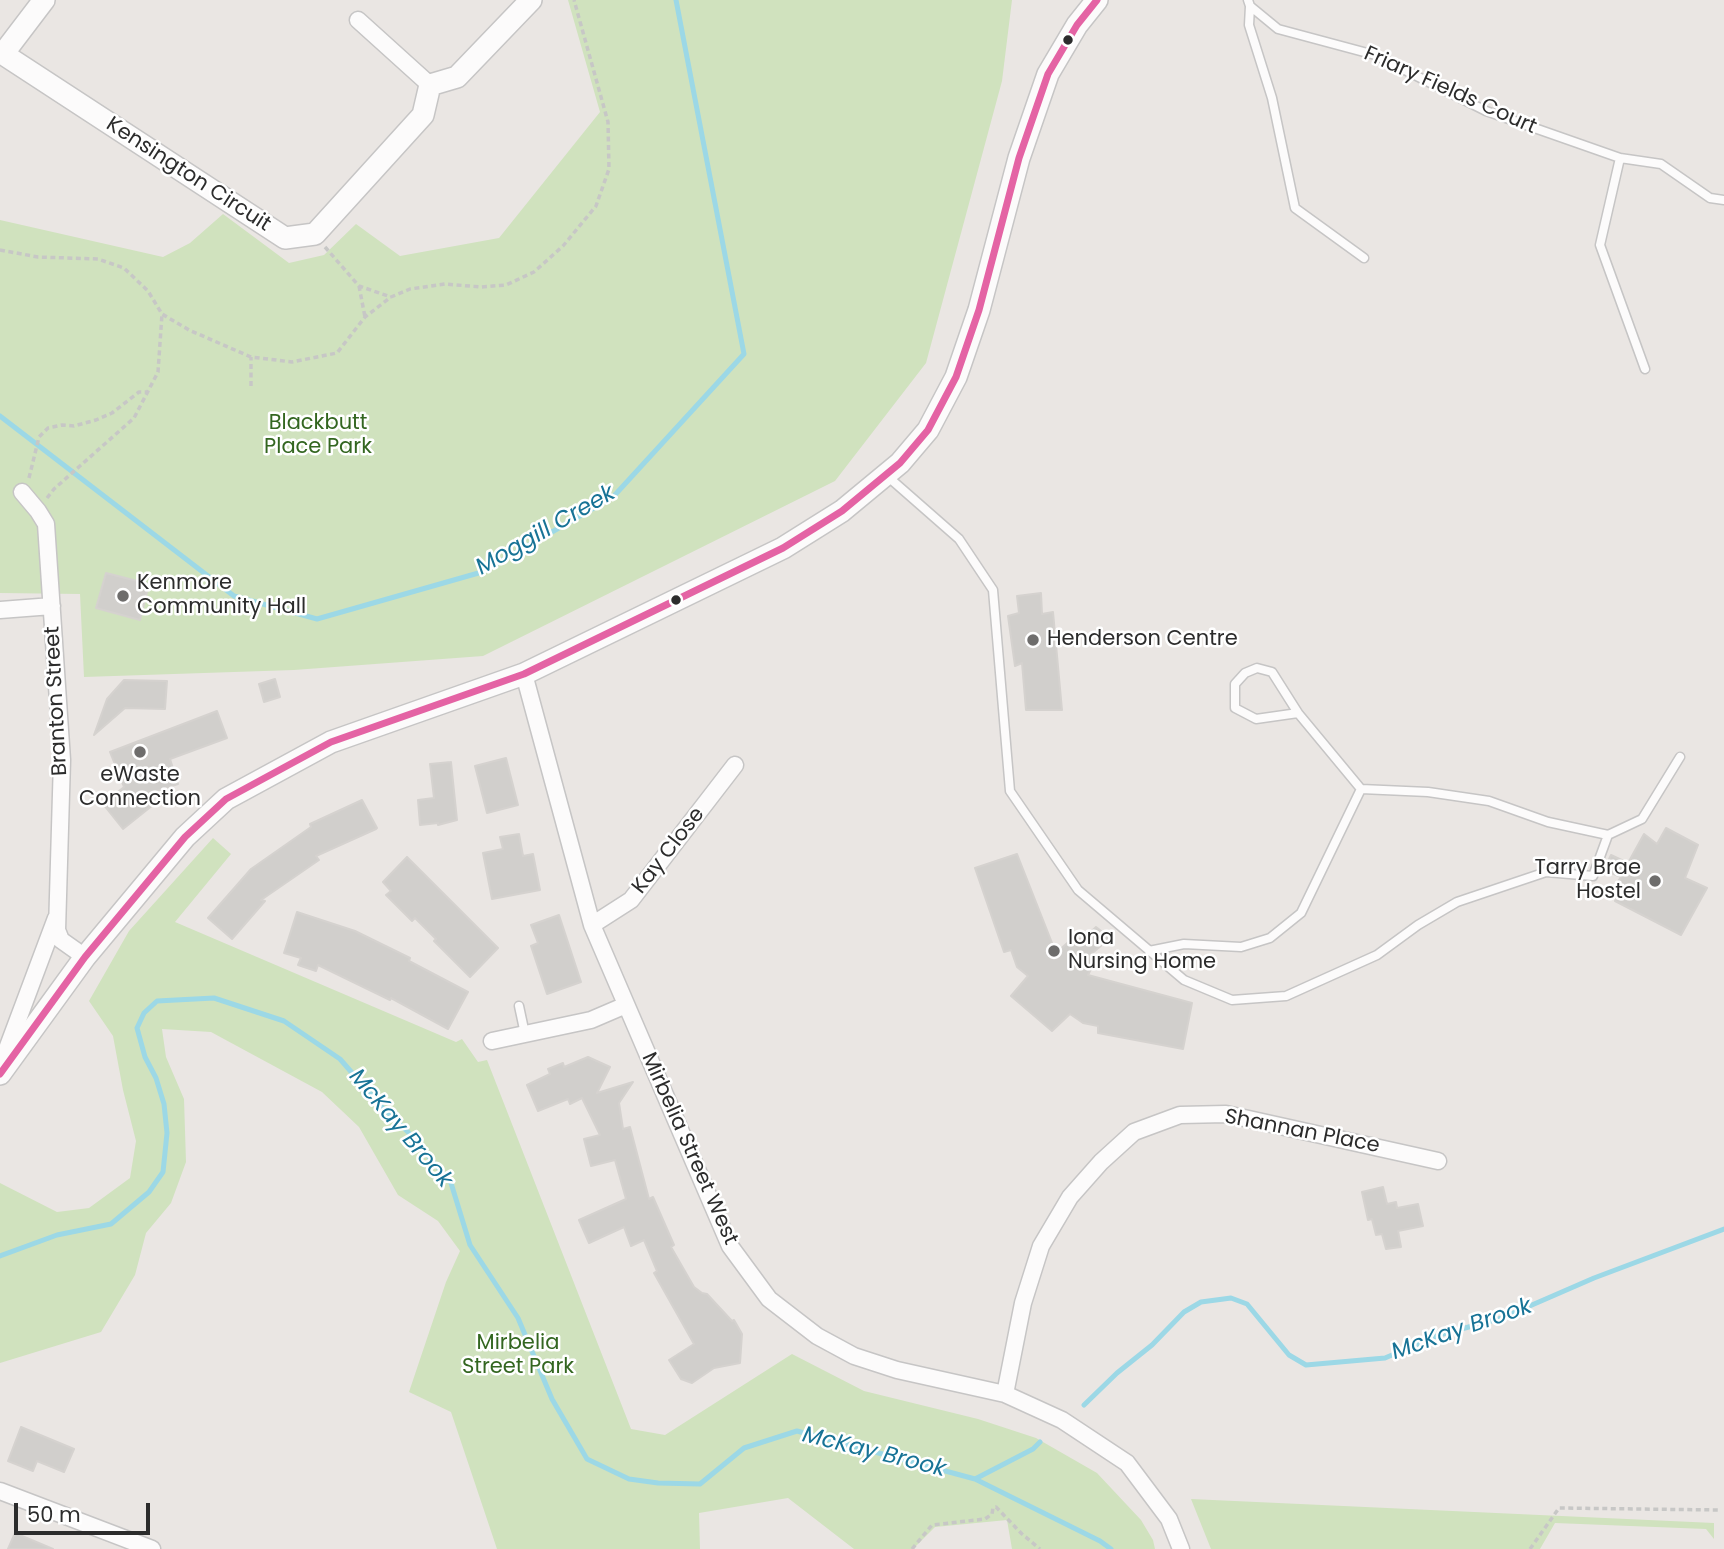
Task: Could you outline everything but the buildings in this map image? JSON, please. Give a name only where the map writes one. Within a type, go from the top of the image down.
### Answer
[{"type":"main road","name":"Kensington Circuit","points":[[44,0],[1,56],[285,238],[315,234]]},
{"type":"main road","points":[[315,234],[423,115],[430,85],[457,77],[531,0]]},
{"type":"main road","points":[[0,1074],[85,957],[185,837],[226,799],[331,742],[524,674],[783,548],[842,511],[900,463],[928,430],[956,377],[979,310],[1020,158],[1048,74],[1077,25],[1097,0]]},
{"type":"street","points":[[358,20],[430,85]]},
{"type":"street","name":"Branton Street","points":[[0,1067],[56,918],[60,847],[62,760],[46,524],[22,492]]},
{"type":"street","points":[[0,610],[52,606]]},
{"type":"street","name":"Mirbelia Street West","points":[[524,674],[592,925],[730,1246],[769,1299],[817,1335],[854,1356],[897,1370],[1005,1394],[1062,1420],[1127,1463],[1169,1519],[1181,1549]]},
{"type":"street","name":"Kay Close","points":[[592,925],[631,900],[736,765]]},
{"type":"street","points":[[56,918],[61,940],[85,957]]},
{"type":"street","points":[[492,1041],[591,1020],[626,1005]]},
{"type":"street","name":"Shannan Place","points":[[1005,1394],[1023,1303],[1041,1246],[1070,1197],[1101,1162],[1134,1132],[1180,1115],[1226,1114],[1438,1161]]},
{"type":"street","points":[[0,1491],[152,1549]]},
{"type":"lane","points":[[1249,3],[1249,25],[1272,98],[1295,208],[1364,258]]},
{"type":"lane","name":"Friary Fields Court","points":[[1249,3],[1279,29],[1375,55],[1486,111],[1619,158],[1661,164],[1710,198],[1724,200]]},
{"type":"lane","points":[[1619,158],[1600,245],[1645,369]]},
{"type":"lane","points":[[886,475],[959,539],[993,590],[1010,791],[1078,890],[1184,980],[1232,1000],[1286,996],[1377,955],[1418,925],[1457,902],[1546,872],[1593,876],[1608,835]]},
{"type":"lane","points":[[1298,713],[1256,719],[1235,708],[1236,684],[1245,673],[1257,668],[1272,672],[1298,713],[1362,789],[1428,792],[1489,802],[1548,822],[1608,835],[1642,819],[1680,757]]},
{"type":"lane","points":[[1149,951],[1184,944],[1241,947],[1270,938],[1301,913],[1362,789]]},
{"type":"lane","points":[[519,1006],[525,1034]]},
{"type":"path","points":[[0,250],[38,257],[98,259],[124,268],[148,291],[162,314],[189,330],[251,357],[292,362],[337,353],[365,317],[391,297],[410,289],[445,284],[481,288],[506,285],[534,272],[563,246],[596,206],[609,169],[608,122],[574,0]]},
{"type":"path","points":[[315,234],[359,286],[365,317]]},
{"type":"path","points":[[359,286],[391,297]]},
{"type":"path","points":[[54,489],[134,418],[158,372],[162,314]]},
{"type":"path","points":[[251,357],[251,386]]},
{"type":"path","points":[[22,492],[32,473],[39,437],[48,428],[74,426],[96,420],[139,392],[147,392]]},
{"type":"path","points":[[912,1549],[932,1525],[985,1519],[992,1514],[993,1507],[996,1507],[1040,1549]]},
{"type":"path","points":[[1530,1549],[1559,1508],[1720,1510]]},
{"type":"green space","name":"Blackbutt Place Park","points":[[568,0],[1012,0],[1002,81],[926,363],[835,481],[483,656],[294,670],[84,677],[80,594],[0,593],[0,220],[163,257],[190,243],[223,214],[289,263],[324,255],[356,224],[400,256],[499,238],[600,112]]},
{"type":"green space","name":"Mirbelia Street Park","points":[[213,838],[231,854],[175,922],[456,1042],[462,1039],[478,1062],[487,1060],[631,1429],[665,1435],[792,1354],[864,1391],[978,1419],[1036,1438],[1097,1473],[1141,1520],[1153,1540],[1155,1549],[1012,1549],[1007,1520],[935,1527],[913,1549],[854,1549],[788,1498],[699,1513],[700,1549],[497,1549],[451,1412],[409,1392],[446,1282],[460,1251],[438,1221],[398,1195],[359,1127],[322,1092],[211,1032],[162,1029],[166,1057],[184,1099],[186,1162],[171,1203],[146,1233],[135,1275],[101,1332],[0,1363],[0,1183],[57,1212],[89,1208],[130,1178],[136,1141],[113,1036],[89,1001],[129,931]]},
{"type":"green space","points":[[1191,1499],[1714,1523],[1714,1539],[1706,1529],[1555,1523],[1540,1549],[1211,1549]]},
{"type":"waterway","name":"Moggill Creek","points":[[0,416],[234,596],[317,619],[482,572],[613,497],[744,354],[676,0]]},
{"type":"waterway","name":"McKay Brook","points":[[0,1256],[57,1235],[111,1224],[149,1192],[163,1172],[167,1133],[164,1104],[156,1078],[145,1057],[137,1028],[144,1013],[157,1001],[214,998],[284,1021],[340,1059],[451,1183],[470,1245],[518,1318],[552,1399],[587,1459],[629,1479],[700,1484],[744,1448],[797,1431],[975,1479],[1111,1549]]},
{"type":"waterway","name":"McKay Brook","points":[[1084,1405],[1117,1373],[1152,1345],[1184,1312],[1201,1302],[1231,1298],[1247,1304],[1289,1355],[1306,1365],[1385,1358],[1439,1335],[1502,1318],[1594,1278],[1724,1229]]},
{"type":"waterway","name":"McKay Brook","points":[[975,1479],[1033,1449],[1040,1442]]},
{"type":"transit line","points":[[0,1074],[85,957],[185,837],[226,799],[331,742],[524,674],[783,548],[842,511],[900,463],[928,430],[956,377],[979,310],[1019,158],[1048,74],[1077,25],[1097,0]]},
{"type":"place","name":"Kenmore Community Hall","points":[[123,596]]},
{"type":"place","name":"Henderson Centre","points":[[1033,640]]},
{"type":"place","name":"eWaste Connection","points":[[140,752]]},
{"type":"place","name":"Tarry Brae Hostel","points":[[1655,881]]},
{"type":"place","name":"Iona Nursing Home","points":[[1054,951]]}]
